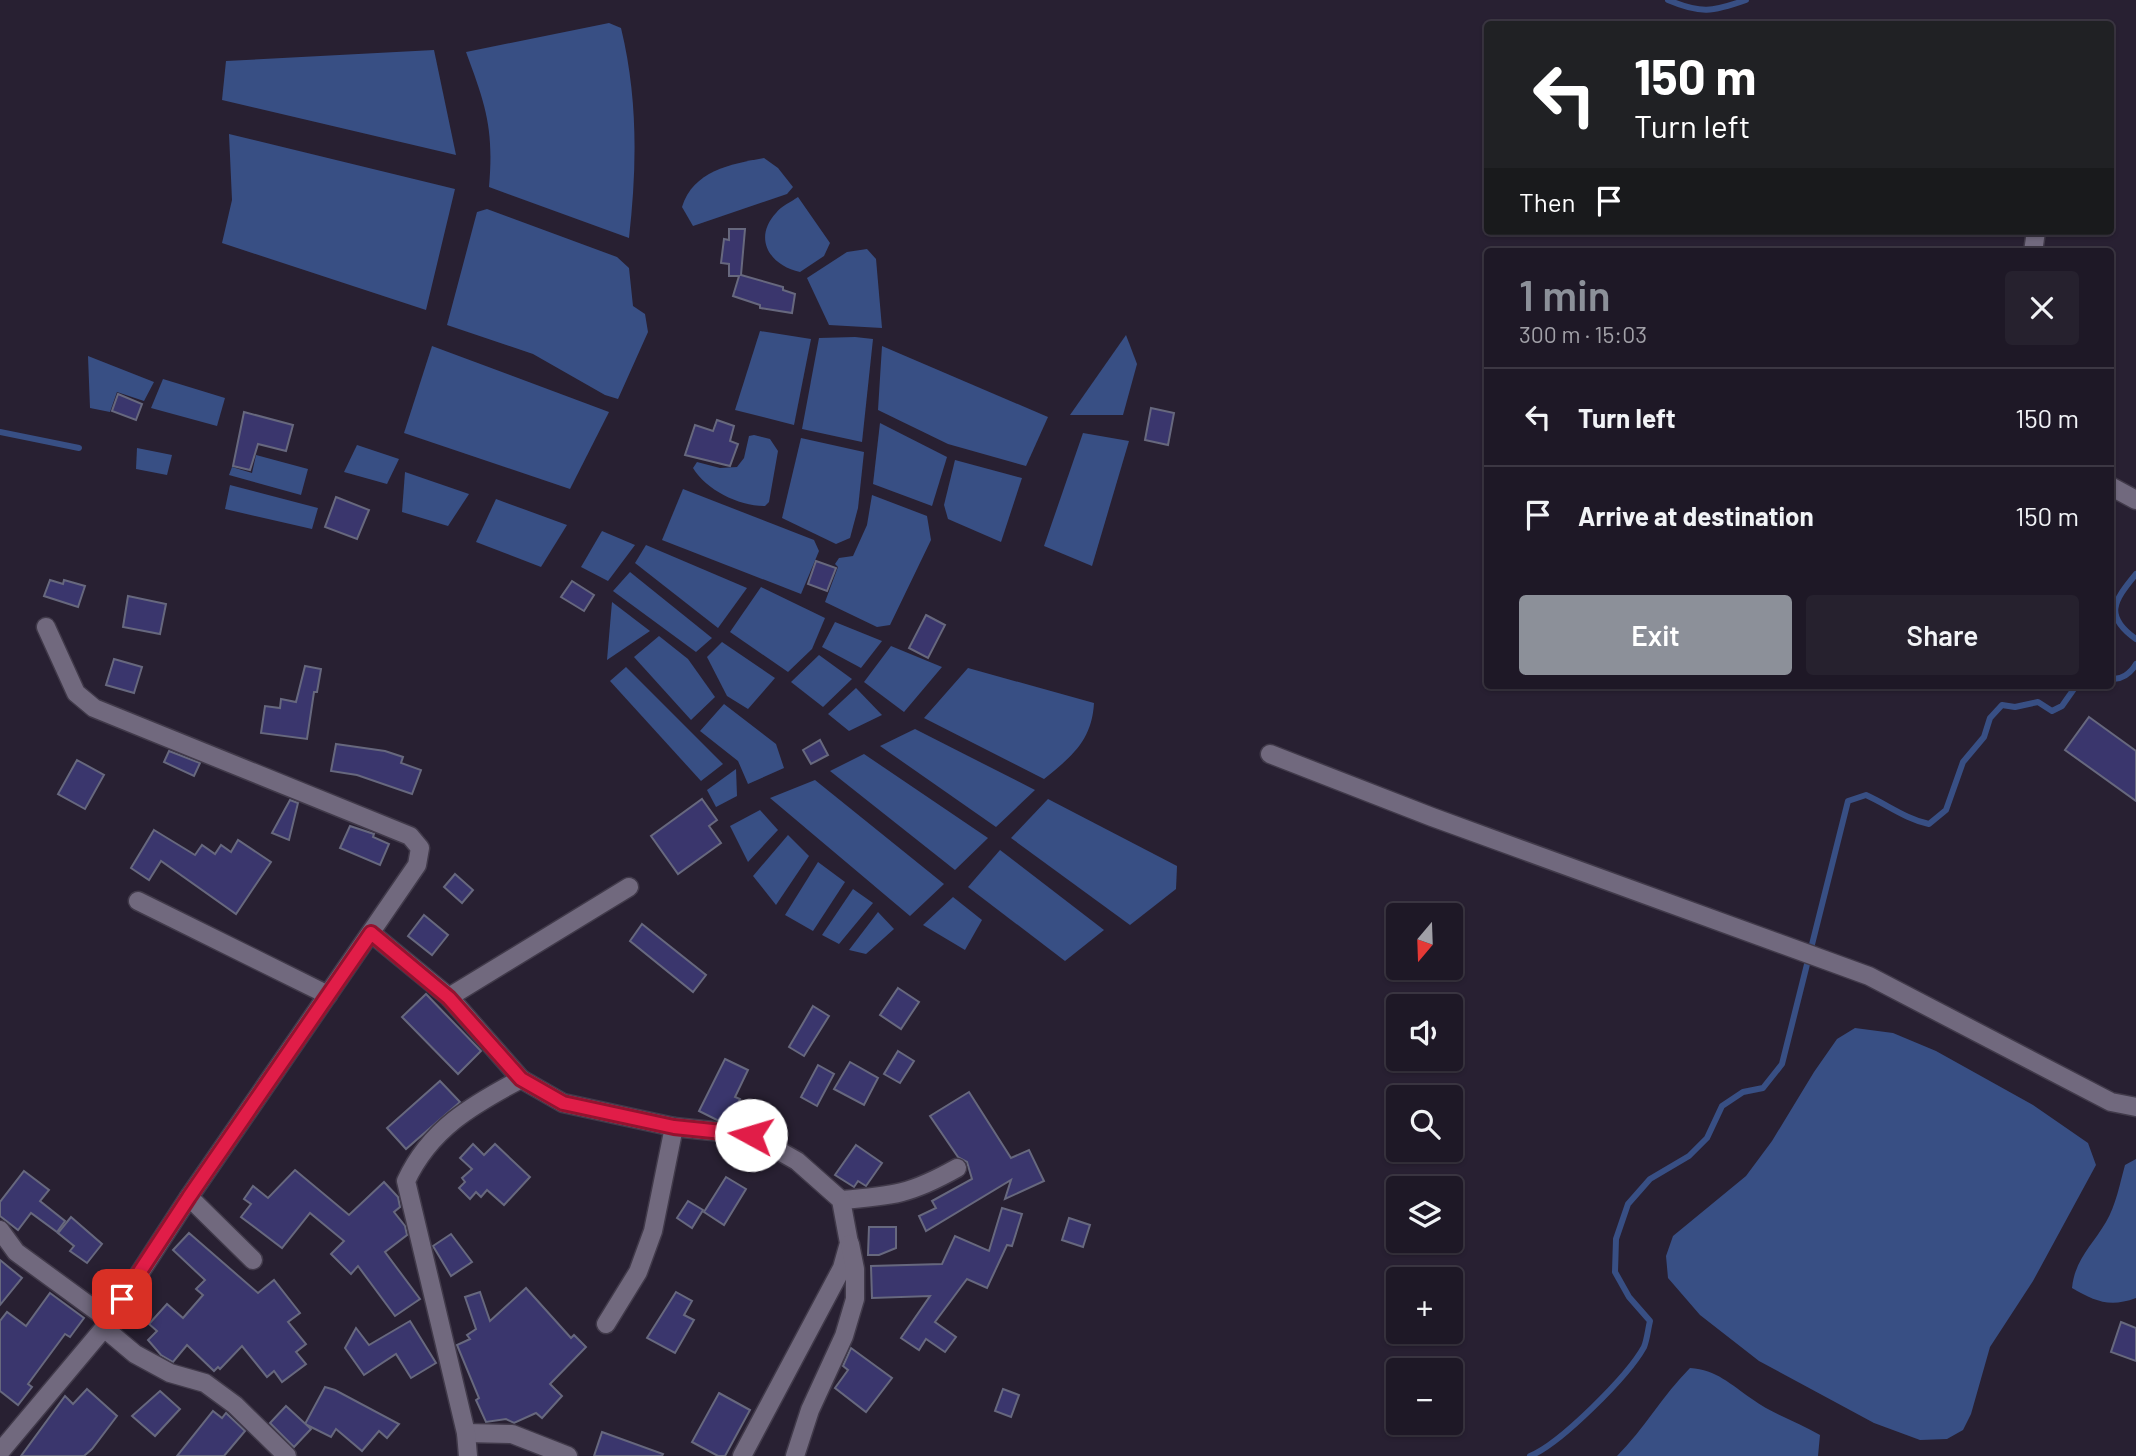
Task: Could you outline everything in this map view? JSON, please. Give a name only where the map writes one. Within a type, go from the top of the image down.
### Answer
[{"type":"street","points":[[2114,488],[2136,500]]},
{"type":"street","points":[[0,1452],[106,1324],[189,1197],[417,865],[420,848],[410,836],[94,708],[76,693],[46,627]]},
{"type":"street","points":[[1270,754],[1432,817],[1869,976],[2110,1102],[2136,1107]]},
{"type":"street","points":[[449,998],[629,887]]},
{"type":"street","points":[[138,901],[328,995]]},
{"type":"street","points":[[371,933],[449,998],[521,1079],[563,1103],[674,1127],[751,1135],[797,1161],[841,1200],[855,1269],[855,1299],[844,1336],[810,1410],[795,1456]]},
{"type":"street","points":[[468,1456],[466,1433],[406,1181],[418,1155],[446,1126],[484,1099],[521,1079]]},
{"type":"street","points":[[606,1324],[638,1272],[653,1231],[674,1127]]},
{"type":"street","points":[[841,1200],[887,1197],[920,1189],[957,1168]]},
{"type":"street","points":[[189,1197],[253,1260]]},
{"type":"street","points":[[0,1230],[16,1252],[106,1324],[135,1354],[170,1373],[205,1383],[235,1405],[287,1456]]},
{"type":"street","points":[[742,1456],[842,1268],[849,1242]]},
{"type":"street","points":[[466,1433],[512,1434],[568,1456]]},
{"type":"water","points":[[609,23],[621,28],[631,80],[634,185],[629,238],[489,187],[490,149],[487,118],[466,52]]},
{"type":"water","points":[[434,50],[456,155],[222,100],[226,61]]},
{"type":"water","points":[[229,134],[455,189],[426,310],[222,243],[232,200]]},
{"type":"water","points":[[764,158],[778,168],[793,187],[787,194],[693,226],[682,207],[695,185],[714,171]]},
{"type":"water","points":[[798,197],[830,243],[824,256],[800,272],[773,258],[765,242],[769,223],[776,213]]},
{"type":"water","points":[[487,209],[617,257],[629,268],[633,306],[645,314],[648,332],[618,399],[605,395],[533,354],[447,325],[477,212]]},
{"type":"water","points":[[867,249],[876,259],[882,328],[829,325],[807,278],[847,252]]},
{"type":"water","points":[[760,331],[811,339],[794,425],[735,410]]},
{"type":"water","points":[[1126,335],[1137,364],[1123,415],[1070,415]]},
{"type":"water","points":[[819,338],[873,339],[862,442],[802,429]]},
{"type":"water","points":[[432,346],[609,412],[570,489],[404,433]]},
{"type":"water","points":[[882,346],[1048,417],[1026,466],[948,444],[878,410]]},
{"type":"water","points":[[88,356],[154,382],[144,401],[117,392],[110,412],[90,408]]},
{"type":"water","points":[[163,379],[225,398],[217,426],[151,408]]},
{"type":"water","points":[[880,423],[947,457],[932,506],[873,484]]},
{"type":"water","points":[[1083,433],[1129,441],[1092,566],[1044,546]]},
{"type":"water","points":[[749,436],[770,439],[778,451],[769,502],[765,506],[745,503],[724,495],[706,483],[693,468],[697,462],[720,468],[737,467],[744,458]]},
{"type":"water","points":[[801,438],[864,452],[858,508],[850,538],[836,544],[782,518]]},
{"type":"water","points":[[357,445],[399,459],[387,484],[344,472]]},
{"type":"water","points":[[137,448],[172,455],[167,475],[136,469]]},
{"type":"water","points":[[256,455],[308,469],[301,495],[229,475],[232,467],[252,473]]},
{"type":"water","points":[[955,460],[1022,478],[1001,542],[948,519],[944,505]]},
{"type":"water","points":[[405,472],[469,494],[448,526],[402,512]]},
{"type":"water","points":[[230,485],[318,508],[312,529],[225,509]]},
{"type":"water","points":[[683,489],[814,540],[819,551],[801,594],[662,540]]},
{"type":"water","points":[[872,495],[927,516],[931,540],[890,625],[877,627],[825,602],[838,567],[835,564],[839,558],[853,556],[867,525]]},
{"type":"water","points":[[496,499],[567,525],[541,567],[476,542]]},
{"type":"water","points":[[602,531],[635,545],[608,581],[581,567]]},
{"type":"water","points":[[646,545],[747,588],[718,628],[635,563]]},
{"type":"water","points":[[630,572],[712,638],[696,652],[613,591]]},
{"type":"water","points":[[761,587],[825,618],[812,649],[788,672],[730,632]]},
{"type":"water","points":[[612,602],[650,631],[607,660]]},
{"type":"water","points":[[835,622],[882,641],[861,668],[822,647]]},
{"type":"water","points":[[659,636],[688,659],[715,697],[691,720],[634,657]]},
{"type":"water","points":[[722,642],[775,678],[748,709],[727,696],[707,657]]},
{"type":"water","points":[[891,646],[942,667],[904,712],[864,682]]},
{"type":"water","points":[[819,655],[852,679],[823,707],[791,682]]},
{"type":"water","points":[[626,667],[723,764],[701,781],[610,681]]},
{"type":"water","points":[[968,668],[1094,703],[1084,738],[1071,755],[1044,779],[924,718]]},
{"type":"water","points":[[856,688],[882,715],[849,731],[828,714]]},
{"type":"water","points":[[724,704],[776,744],[784,768],[748,784],[738,761],[700,731]]},
{"type":"water","points":[[915,729],[1035,790],[996,827],[880,746]]},
{"type":"water","points":[[864,754],[988,838],[955,870],[830,771]]},
{"type":"water","points":[[736,769],[737,796],[716,807],[707,790]]},
{"type":"water","points":[[815,780],[944,884],[910,916],[770,798]]},
{"type":"water","points":[[1048,799],[1177,866],[1176,889],[1130,925],[1011,838]]},
{"type":"water","points":[[760,810],[778,830],[748,862],[730,826]]},
{"type":"water","points":[[788,835],[809,856],[776,905],[753,876]]},
{"type":"water","points":[[1000,850],[1104,930],[1065,961],[968,887]]},
{"type":"water","points":[[818,862],[845,882],[813,931],[785,915]]},
{"type":"water","points":[[853,889],[873,903],[839,944],[822,935]]},
{"type":"water","points":[[953,897],[982,920],[965,950],[923,925]]},
{"type":"water","points":[[878,912],[894,929],[866,954],[849,950]]},
{"type":"water","points":[[1855,1028],[1893,1033],[1936,1051],[2033,1105],[2088,1143],[2096,1165],[2033,1281],[1990,1347],[1971,1414],[1963,1430],[1947,1439],[1920,1440],[1874,1423],[1759,1361],[1700,1315],[1668,1278],[1666,1256],[1673,1236],[1746,1176],[1772,1141],[1837,1039]]},
{"type":"water","points":[[2136,1159],[2136,1298],[2102,1302],[2072,1288],[2074,1278],[2080,1261],[2109,1215],[2125,1165]]},
{"type":"water","points":[[1690,1368],[1716,1375],[1768,1409],[1820,1435],[1818,1456],[1617,1456]]},
{"type":"building","points":[[729,229],[745,229],[741,275],[783,287],[783,290],[795,294],[792,313],[760,308],[760,305],[733,296],[739,276],[729,276],[729,264],[721,263],[724,239],[729,240]]},
{"type":"building","points":[[118,394],[142,404],[136,420],[112,411]]},
{"type":"building","points":[[1151,408],[1174,413],[1168,445],[1145,440]]},
{"type":"building","points":[[244,412],[293,425],[286,451],[258,444],[250,470],[233,466]]},
{"type":"building","points":[[717,420],[734,426],[730,441],[738,444],[730,466],[685,455],[695,425],[713,431]]},
{"type":"building","points":[[336,497],[369,510],[357,539],[325,527]]},
{"type":"building","points":[[816,561],[836,568],[827,591],[808,584]]},
{"type":"building","points":[[50,580],[63,584],[64,580],[85,586],[78,607],[44,596]]},
{"type":"building","points":[[572,581],[594,595],[584,611],[561,597]]},
{"type":"building","points":[[128,596],[166,604],[160,634],[123,627]]},
{"type":"building","points":[[926,615],[945,625],[928,658],[909,648]]},
{"type":"building","points":[[114,659],[142,667],[134,693],[106,685]]},
{"type":"building","points":[[305,666],[321,669],[317,692],[314,692],[307,739],[261,733],[265,706],[280,708],[281,699],[296,702]]},
{"type":"building","points":[[2089,717],[2136,751],[2136,801],[2065,750]]},
{"type":"building","points":[[820,740],[828,755],[811,764],[803,750]]},
{"type":"building","points":[[336,744],[385,751],[403,757],[401,763],[421,770],[412,794],[357,775],[331,771]]},
{"type":"building","points":[[169,751],[200,763],[194,776],[164,762]]},
{"type":"building","points":[[77,760],[104,775],[85,809],[58,794]]},
{"type":"building","points":[[702,799],[717,820],[709,826],[721,843],[678,874],[651,836]]},
{"type":"building","points":[[290,800],[298,803],[289,840],[272,833]]},
{"type":"building","points":[[350,826],[374,834],[373,837],[389,844],[380,865],[340,848]]},
{"type":"building","points":[[154,830],[195,855],[202,845],[215,854],[221,845],[231,852],[238,840],[271,862],[236,914],[161,861],[149,880],[131,868]]},
{"type":"building","points":[[455,874],[473,890],[462,903],[444,887]]},
{"type":"building","points":[[424,915],[448,935],[432,955],[408,936]]},
{"type":"building","points":[[642,924],[706,975],[693,992],[630,941]]},
{"type":"building","points":[[898,988],[919,1002],[901,1029],[880,1015]]},
{"type":"building","points":[[426,994],[481,1051],[458,1074],[402,1017]]},
{"type":"building","points":[[813,1006],[829,1016],[804,1056],[789,1047]]},
{"type":"building","points":[[898,1051],[914,1061],[900,1083],[884,1074]]},
{"type":"building","points":[[725,1059],[748,1070],[735,1097],[740,1099],[729,1121],[717,1120],[699,1111]]},
{"type":"building","points":[[850,1062],[878,1078],[864,1105],[834,1089]]},
{"type":"building","points":[[818,1065],[834,1074],[817,1106],[801,1097]]},
{"type":"building","points":[[440,1081],[460,1102],[406,1149],[387,1128]]},
{"type":"building","points":[[969,1092],[1011,1158],[1029,1150],[1044,1181],[1005,1199],[1011,1180],[926,1231],[919,1216],[936,1208],[932,1201],[972,1179],[967,1162],[958,1157],[930,1116]]},
{"type":"building","points":[[473,1144],[484,1155],[495,1144],[530,1177],[504,1205],[487,1190],[481,1197],[476,1192],[470,1199],[459,1188],[465,1182],[462,1178],[472,1169],[460,1158]]},
{"type":"building","points":[[856,1145],[882,1163],[866,1186],[858,1181],[854,1187],[835,1175]]},
{"type":"building","points":[[295,1170],[349,1215],[384,1182],[398,1197],[400,1207],[394,1212],[405,1226],[407,1235],[385,1252],[420,1299],[395,1316],[358,1266],[351,1274],[331,1254],[344,1241],[310,1213],[282,1248],[241,1217],[251,1204],[244,1199],[253,1186],[268,1198]]},
{"type":"building","points":[[24,1171],[49,1190],[40,1201],[65,1221],[57,1232],[31,1213],[18,1230],[0,1216],[0,1202]]},
{"type":"building","points":[[726,1177],[746,1189],[724,1225],[704,1212]]},
{"type":"building","points":[[688,1201],[703,1210],[692,1228],[677,1218]]},
{"type":"building","points":[[1002,1208],[1022,1214],[1012,1246],[1007,1245],[987,1288],[967,1279],[935,1322],[956,1337],[945,1352],[926,1339],[919,1350],[901,1338],[930,1296],[872,1298],[871,1266],[942,1264],[955,1236],[989,1251]]},
{"type":"building","points":[[71,1217],[102,1244],[87,1263],[70,1251],[74,1246],[58,1233]]},
{"type":"building","points":[[1069,1218],[1090,1225],[1083,1247],[1062,1240]]},
{"type":"building","points":[[869,1227],[896,1227],[896,1248],[879,1255],[868,1255]]},
{"type":"building","points":[[189,1233],[258,1293],[274,1280],[300,1313],[288,1322],[306,1344],[296,1352],[306,1364],[282,1382],[274,1371],[267,1377],[242,1346],[220,1369],[218,1367],[214,1371],[187,1345],[173,1362],[161,1355],[148,1340],[157,1331],[149,1324],[167,1304],[183,1318],[203,1295],[196,1289],[205,1280],[173,1250]]},
{"type":"building","points":[[451,1234],[472,1262],[451,1276],[433,1246]]},
{"type":"building","points":[[0,1260],[22,1278],[0,1305]]},
{"type":"building","points":[[526,1288],[571,1338],[574,1335],[586,1347],[550,1384],[562,1396],[542,1418],[536,1413],[514,1423],[506,1419],[486,1422],[457,1345],[470,1339],[467,1335],[476,1329],[465,1297],[480,1292],[490,1321]]},
{"type":"building","points":[[676,1292],[692,1301],[684,1315],[694,1320],[675,1353],[647,1338]]},
{"type":"building","points":[[50,1293],[84,1318],[70,1337],[65,1334],[28,1384],[32,1387],[18,1405],[0,1391],[0,1321],[7,1312],[26,1326]]},
{"type":"building","points":[[410,1321],[436,1363],[411,1378],[396,1354],[364,1375],[345,1348],[356,1328],[369,1345]]},
{"type":"building","points":[[2121,1322],[2136,1328],[2136,1361],[2111,1352]]},
{"type":"building","points":[[851,1348],[892,1378],[866,1412],[835,1388],[848,1370],[843,1366]]},
{"type":"building","points":[[325,1387],[399,1424],[387,1438],[379,1431],[362,1451],[336,1429],[331,1437],[305,1424]]},
{"type":"building","points":[[87,1389],[117,1416],[92,1449],[84,1456],[21,1456],[65,1396],[73,1404]]},
{"type":"building","points":[[1003,1389],[1019,1395],[1011,1417],[995,1411]]},
{"type":"building","points":[[160,1391],[180,1409],[155,1436],[132,1416]]},
{"type":"building","points":[[719,1393],[750,1410],[725,1456],[718,1456],[692,1442]]},
{"type":"building","points":[[286,1406],[311,1429],[294,1447],[270,1423]]},
{"type":"building","points":[[213,1411],[222,1418],[226,1413],[245,1431],[224,1456],[177,1456]]},
{"type":"building","points":[[602,1432],[663,1454],[594,1456]]},
{"type":"waterway","points":[[1668,0],[1689,8],[1707,10],[1746,0]]},
{"type":"waterway","points":[[0,432],[79,448]]},
{"type":"waterway","points":[[2136,574],[2115,608],[2119,623],[2136,639]]},
{"type":"waterway","points":[[2114,678],[2125,676],[2136,664]]},
{"type":"waterway","points":[[1530,1456],[1558,1438],[1592,1408],[1624,1375],[1644,1347],[1650,1321],[1629,1297],[1615,1272],[1616,1239],[1628,1204],[1650,1179],[1689,1156],[1707,1138],[1722,1106],[1743,1092],[1763,1088],[1782,1064],[1848,801],[1866,795],[1929,824],[1946,810],[1963,762],[1984,737],[1990,718],[2002,705],[2015,707],[2038,702],[2052,711],[2062,706],[2074,689]]},
{"type":"route","points":[[122,1299],[371,933],[449,998],[521,1079],[563,1103],[674,1127],[751,1135]]}]
